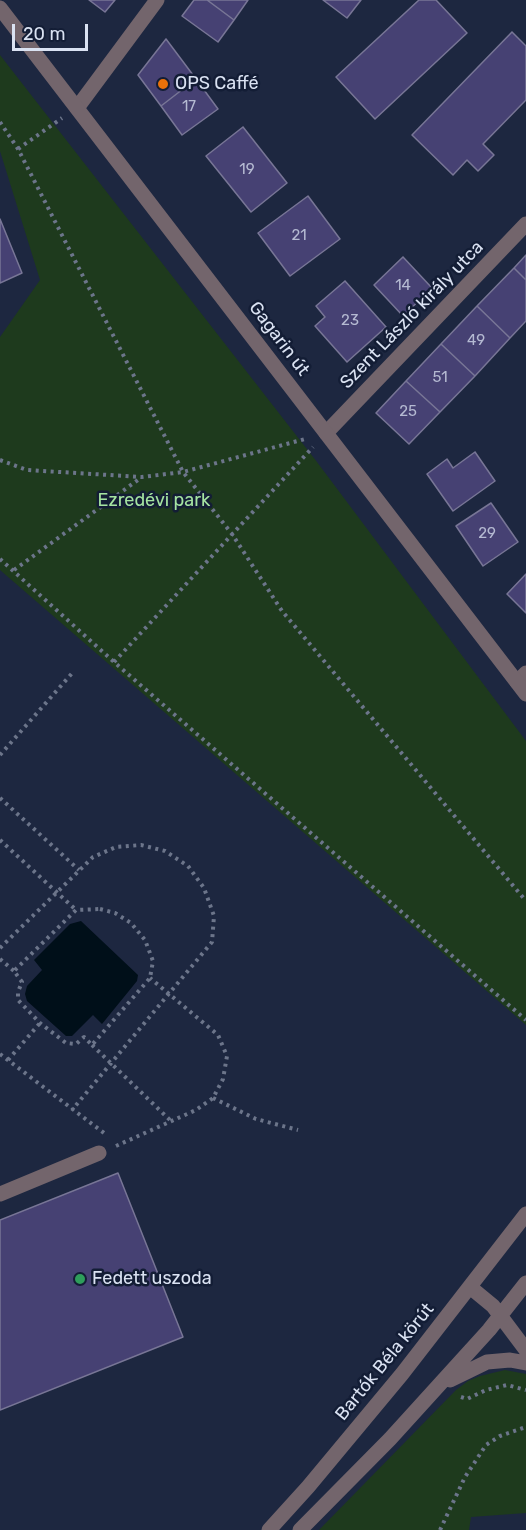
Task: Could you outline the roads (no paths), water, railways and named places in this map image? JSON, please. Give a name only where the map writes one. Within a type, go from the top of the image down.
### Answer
[{"type":"street","points":[[77,108],[157,0]]},
{"type":"street","name":"Gagarin út","points":[[0,8],[326,433],[523,683]]},
{"type":"street","name":"Szent László király utca","points":[[326,433],[526,224]]},
{"type":"street","points":[[0,1194],[99,1153]]},
{"type":"street","name":"Bartók Béla körút","points":[[268,1530],[346,1442],[526,1214]]},
{"type":"street","points":[[300,1530],[361,1470],[435,1389],[526,1283]]},
{"type":"street","points":[[470,1287],[486,1299],[526,1350]]},
{"type":"street","points":[[435,1389],[487,1362],[510,1360],[526,1363]]},
{"type":"place","name":"OPS Caffé","points":[[163,84]]},
{"type":"place","name":"Fedett uszoda","points":[[80,1279]]},
{"type":"park label","name":"Ezredévi park","points":[[154,501]]}]
